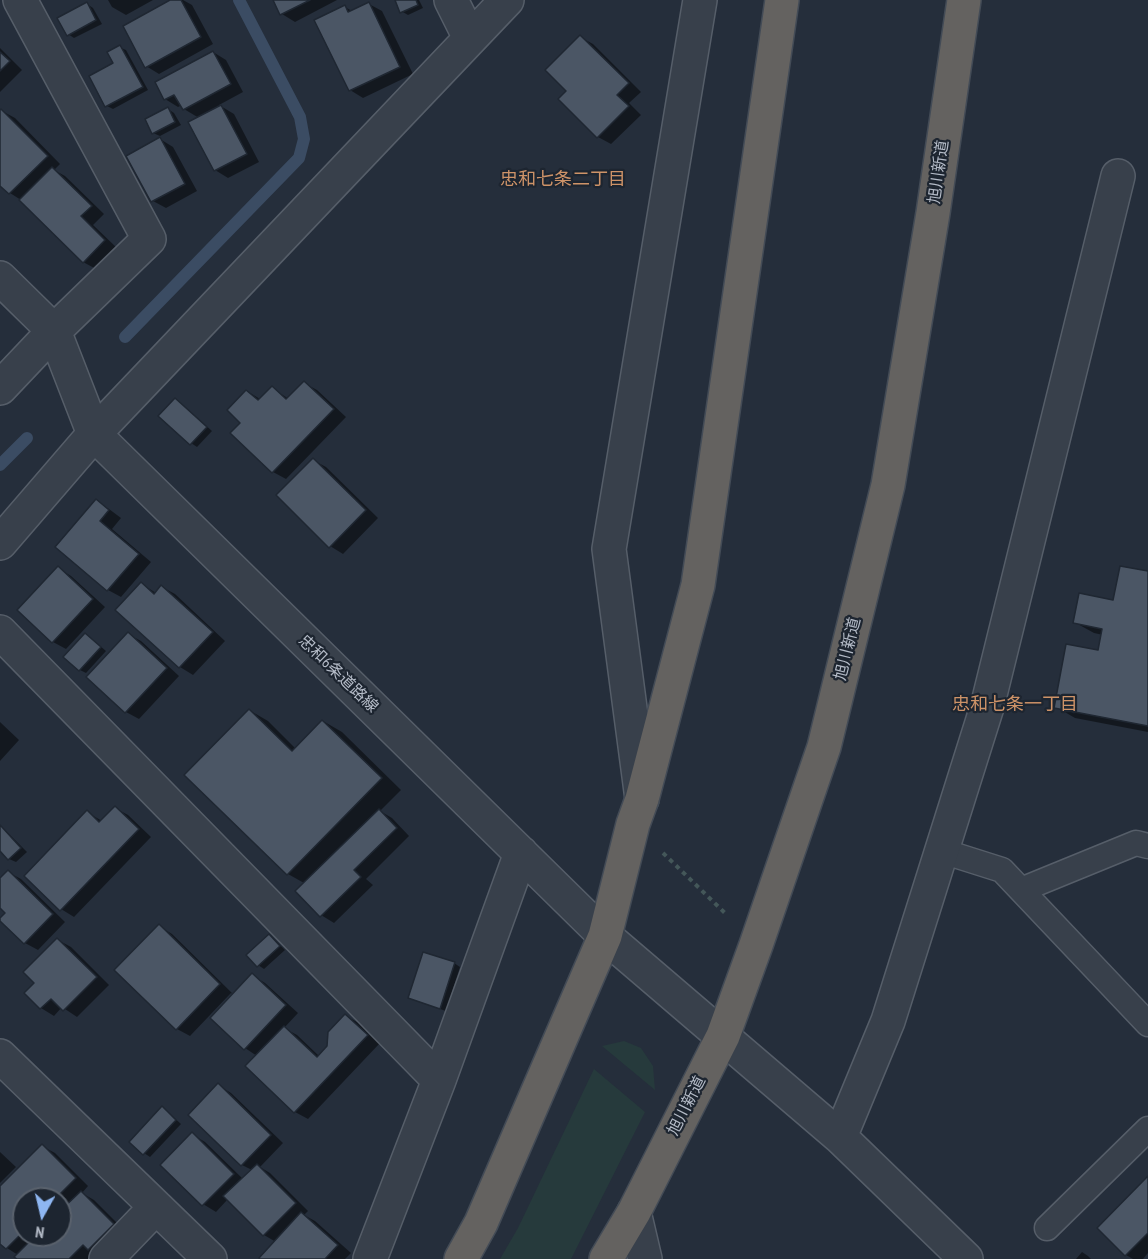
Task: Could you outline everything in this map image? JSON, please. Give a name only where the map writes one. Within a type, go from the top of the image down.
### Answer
[{"type":"highway","points":[[461,1259],[481,1223],[605,936],[698,585],[782,0]]},
{"type":"highway","name":"旭川新道","points":[[606,1259],[634,1212],[723,1036],[824,747],[888,484],[933,213],[964,0]]},
{"type":"street","points":[[0,388],[54,331],[149,239],[20,0]]},
{"type":"street","points":[[451,0],[470,38]]},
{"type":"street","points":[[0,543],[94,434],[507,0]]},
{"type":"street","points":[[638,811],[609,549],[700,0]]},
{"type":"street","points":[[840,1137],[888,1021],[987,707],[1118,176]]},
{"type":"street","name":"忠和6条道路線","points":[[0,278],[54,331],[94,434],[605,936],[840,1137],[966,1259]]},
{"type":"street","points":[[0,632],[439,1080]]},
{"type":"street","points":[[370,1259],[439,1080],[521,853]]},
{"type":"street","points":[[0,1056],[210,1259]]},
{"type":"street","points":[[106,1259],[156,1207]]},
{"type":"street","points":[[634,1212],[645,1259]]},
{"type":"lane","points":[[1021,890],[1136,843],[1148,846]]},
{"type":"lane","points":[[942,851],[1002,870],[1148,1024]]},
{"type":"lane","points":[[1047,1228],[1148,1129]]},
{"type":"path","points":[[638,811],[756,945]]},
{"type":"green space","points":[[624,1041],[641,1048],[653,1066],[655,1090],[602,1046]]},
{"type":"green space","points":[[594,1069],[645,1112],[571,1259],[500,1259],[518,1228]]},
{"type":"building","points":[[170,0],[181,0],[201,37],[145,68],[123,26]]},
{"type":"building","points":[[273,0],[310,0],[280,15]]},
{"type":"building","points":[[395,0],[416,0],[418,5],[400,13]]},
{"type":"building","points":[[87,2],[96,20],[67,36],[57,18]]},
{"type":"building","points":[[369,2],[400,67],[349,91],[314,20],[345,5],[348,12]]},
{"type":"building","points":[[580,35],[629,83],[617,95],[629,106],[597,138],[558,99],[566,91],[545,70]]},
{"type":"building","points":[[120,45],[143,87],[105,107],[89,76],[113,63],[107,52]]},
{"type":"building","points":[[213,51],[231,84],[183,110],[174,95],[164,100],[155,82]]},
{"type":"building","points":[[0,52],[10,61],[0,71]]},
{"type":"building","points":[[221,105],[247,154],[214,171],[188,122]]},
{"type":"building","points":[[168,107],[175,122],[152,134],[145,119]]},
{"type":"building","points":[[1,109],[48,156],[9,194],[0,186]]},
{"type":"building","points":[[160,137],[185,184],[151,202],[126,156]]},
{"type":"building","points":[[52,167],[92,206],[81,216],[105,240],[83,263],[19,200]]},
{"type":"building","points":[[304,381],[334,409],[272,473],[230,433],[240,423],[227,410],[246,390],[258,400],[272,386],[286,399]]},
{"type":"building","points":[[175,398],[207,427],[190,445],[158,416]]},
{"type":"building","points":[[313,458],[366,510],[329,548],[276,495]]},
{"type":"building","points":[[96,499],[109,510],[100,521],[139,554],[107,591],[55,547]]},
{"type":"building","points":[[58,566],[93,599],[52,643],[17,610]]},
{"type":"building","points":[[1120,566],[1148,571],[1148,726],[1054,708],[1066,644],[1098,650],[1102,629],[1073,623],[1079,593],[1113,600]]},
{"type":"building","points":[[141,582],[154,594],[161,585],[213,632],[179,668],[115,610]]},
{"type":"building","points":[[128,632],[167,668],[125,713],[86,677]]},
{"type":"building","points":[[85,633],[101,647],[79,671],[63,657]]},
{"type":"building","points":[[249,709],[292,751],[322,720],[382,778],[287,875],[184,775]]},
{"type":"building","points":[[115,806],[139,829],[60,911],[24,876],[87,810],[99,822]]},
{"type":"building","points":[[379,809],[397,828],[354,870],[361,877],[320,917],[295,891]]},
{"type":"building","points":[[0,825],[21,848],[8,860],[0,851]]},
{"type":"building","points":[[8,870],[53,914],[24,944],[0,921],[5,913],[0,908],[0,878]]},
{"type":"building","points":[[159,924],[220,984],[176,1030],[114,970]]},
{"type":"building","points":[[269,934],[280,946],[257,967],[246,955]]},
{"type":"building","points":[[57,938],[97,977],[63,1011],[51,999],[40,1009],[24,993],[34,983],[23,972]]},
{"type":"building","points":[[423,952],[455,962],[440,1009],[408,998]]},
{"type":"building","points":[[252,973],[286,1005],[244,1050],[210,1018]]},
{"type":"building","points":[[345,1014],[368,1035],[294,1113],[245,1066],[284,1026],[317,1057],[327,1046],[328,1032]]},
{"type":"building","points":[[218,1083],[271,1135],[241,1166],[188,1115]]},
{"type":"building","points":[[162,1106],[176,1120],[143,1155],[129,1142]]},
{"type":"building","points":[[192,1132],[234,1174],[202,1206],[160,1165]]},
{"type":"building","points":[[42,1144],[76,1178],[67,1187],[12,1187],[12,1243],[6,1249],[0,1244],[0,1186]]},
{"type":"building","points":[[257,1164],[296,1203],[263,1236],[223,1196]]},
{"type":"building","points":[[1148,1176],[1148,1233],[1125,1256],[1097,1228]]},
{"type":"building","points":[[81,1191],[114,1224],[88,1250],[83,1245],[69,1259],[17,1259],[14,1257],[24,1247],[72,1247],[72,1200]]},
{"type":"building","points":[[301,1212],[338,1245],[325,1259],[260,1259],[259,1258]]},
{"type":"waterway","points":[[125,337],[299,158],[304,139],[300,117],[239,0]]},
{"type":"waterway","points":[[0,465],[27,438]]},
{"type":"district","name":"忠和七条二丁目","points":[[563,180]]},
{"type":"district","name":"忠和七条一丁目","points":[[1015,705]]}]
